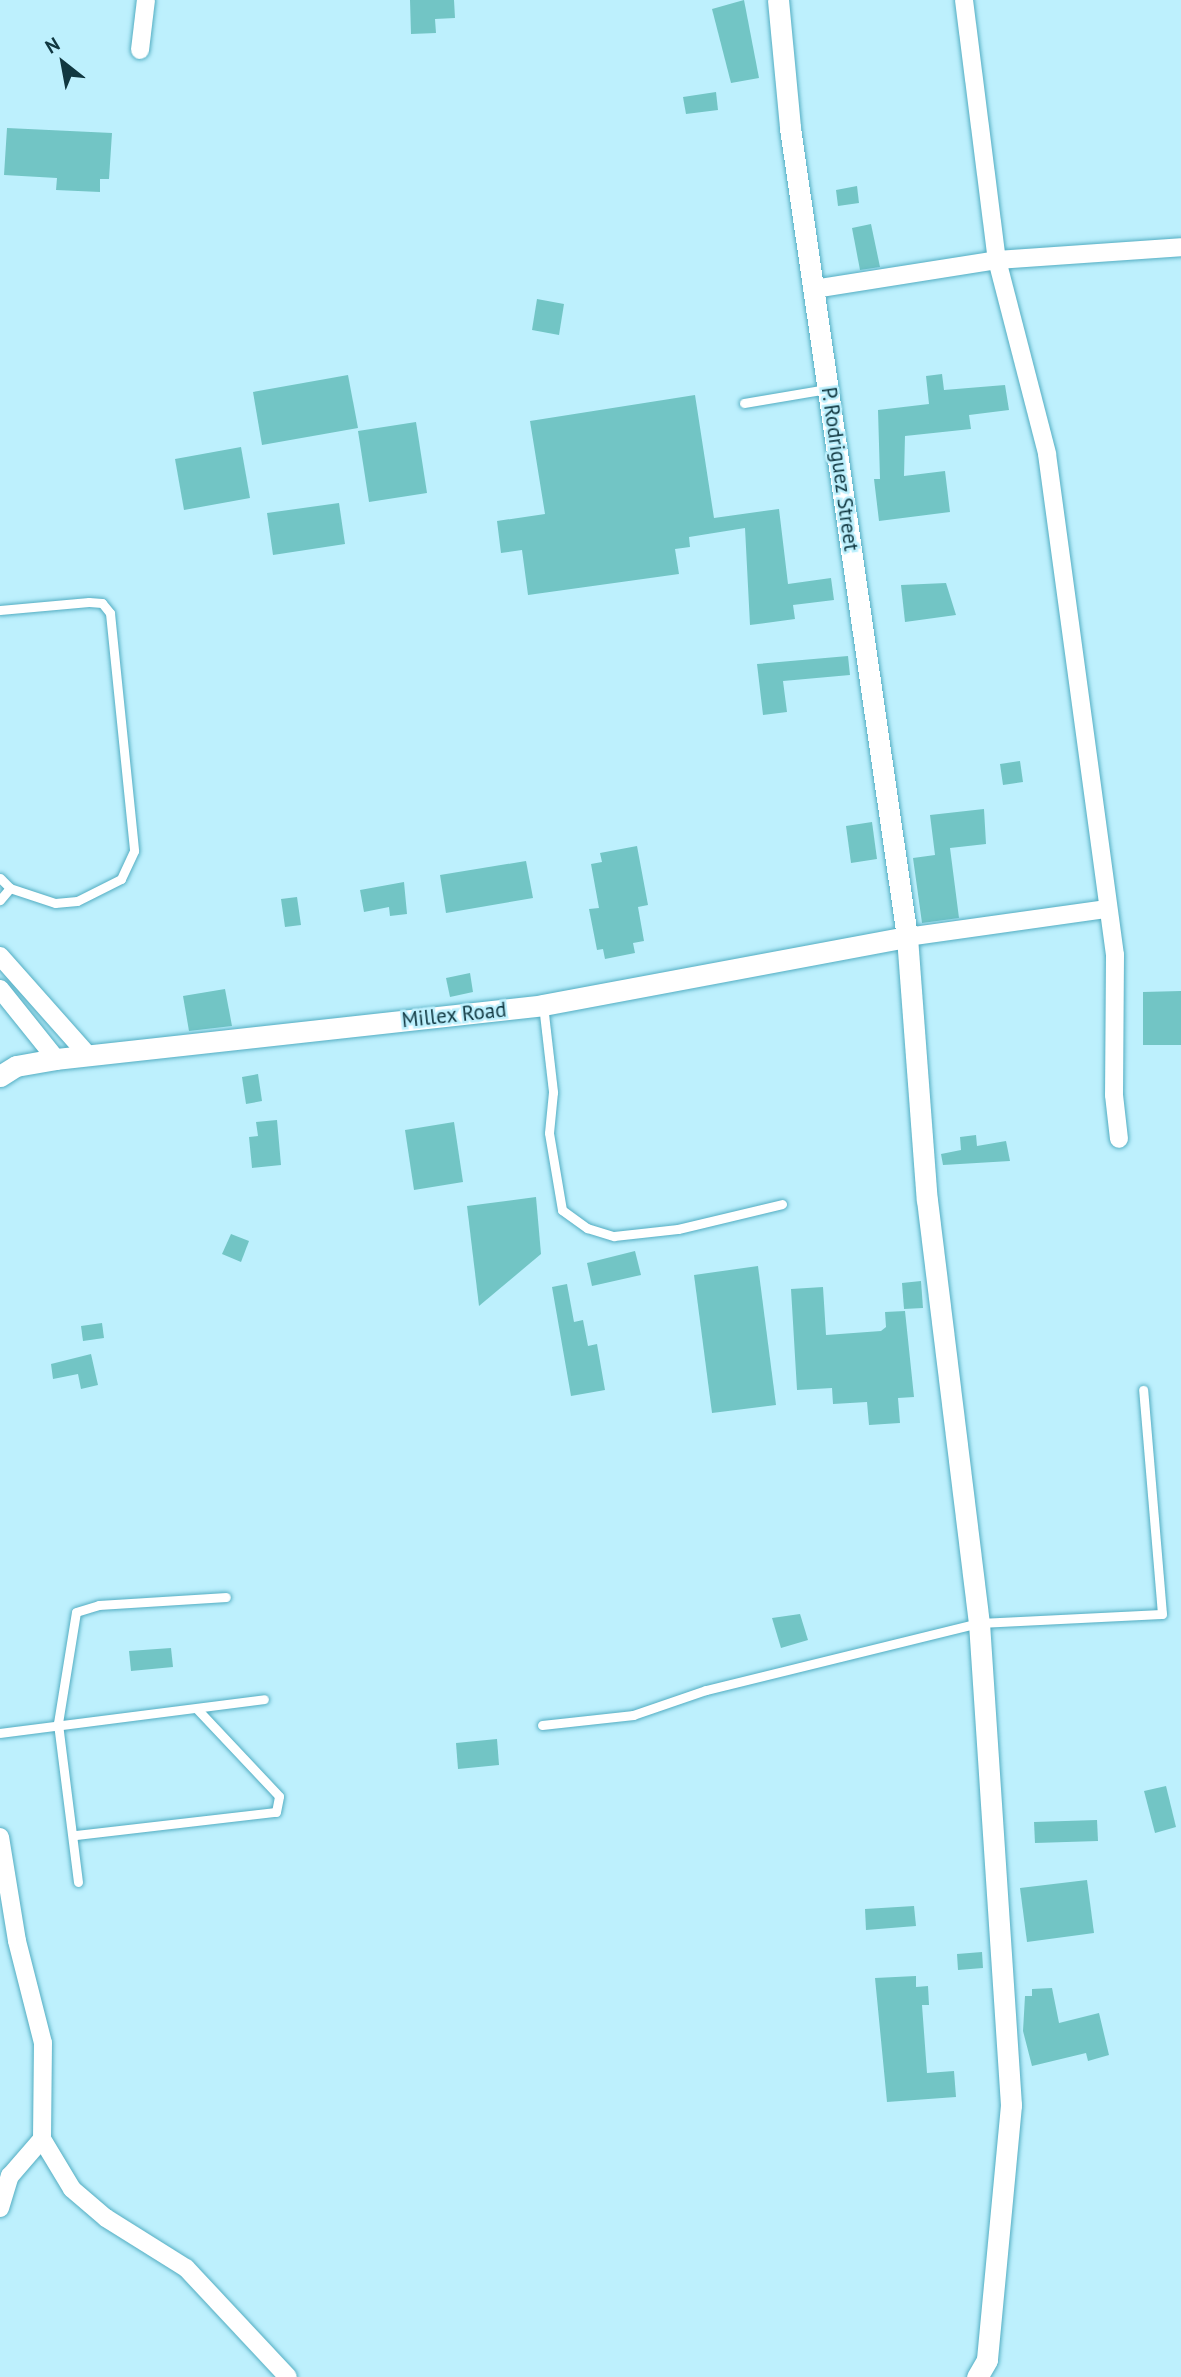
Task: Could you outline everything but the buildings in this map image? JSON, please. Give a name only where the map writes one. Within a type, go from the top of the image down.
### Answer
[{"type":"street","points":[[140,50],[146,0]]},
{"type":"street","name":"P. Rodriguez Street","points":[[778,0],[814,289],[907,937],[927,1200],[979,1623],[1011,2105],[984,2371]]},
{"type":"street","points":[[964,0],[997,260],[1047,454],[1115,955],[1119,1139]]},
{"type":"street","points":[[814,289],[997,260],[1181,247]]},
{"type":"street","points":[[907,937],[1107,909]]},
{"type":"street","name":"Millex Road","points":[[0,1076],[16,1066],[56,1059],[543,1005],[907,937]]},
{"type":"street","points":[[0,956],[88,1055]]},
{"type":"street","points":[[0,989],[56,1059]]},
{"type":"street","points":[[0,1837],[17,1941],[43,2043],[42,2139],[72,2189],[106,2218],[186,2268],[288,2377]]},
{"type":"street","points":[[0,2208],[10,2176],[42,2139]]},
{"type":"lane","points":[[744,403],[829,389]]},
{"type":"lane","points":[[0,610],[89,602],[102,603],[110,613],[134,851],[121,879],[77,901],[55,903],[10,888],[0,877]]},
{"type":"lane","points":[[0,900],[10,888]]},
{"type":"lane","points":[[543,1005],[553,1092],[549,1133],[562,1210],[587,1228],[614,1236],[678,1229],[782,1204]]},
{"type":"lane","points":[[542,1726],[633,1715],[706,1690],[979,1623],[1162,1614],[1143,1390]]},
{"type":"lane","points":[[78,1882],[76,1835],[58,1723],[76,1612],[99,1605],[226,1597]]},
{"type":"lane","points":[[0,1733],[58,1723],[197,1709],[264,1699]]},
{"type":"lane","points":[[76,1835],[276,1812],[279,1796],[197,1709]]}]
